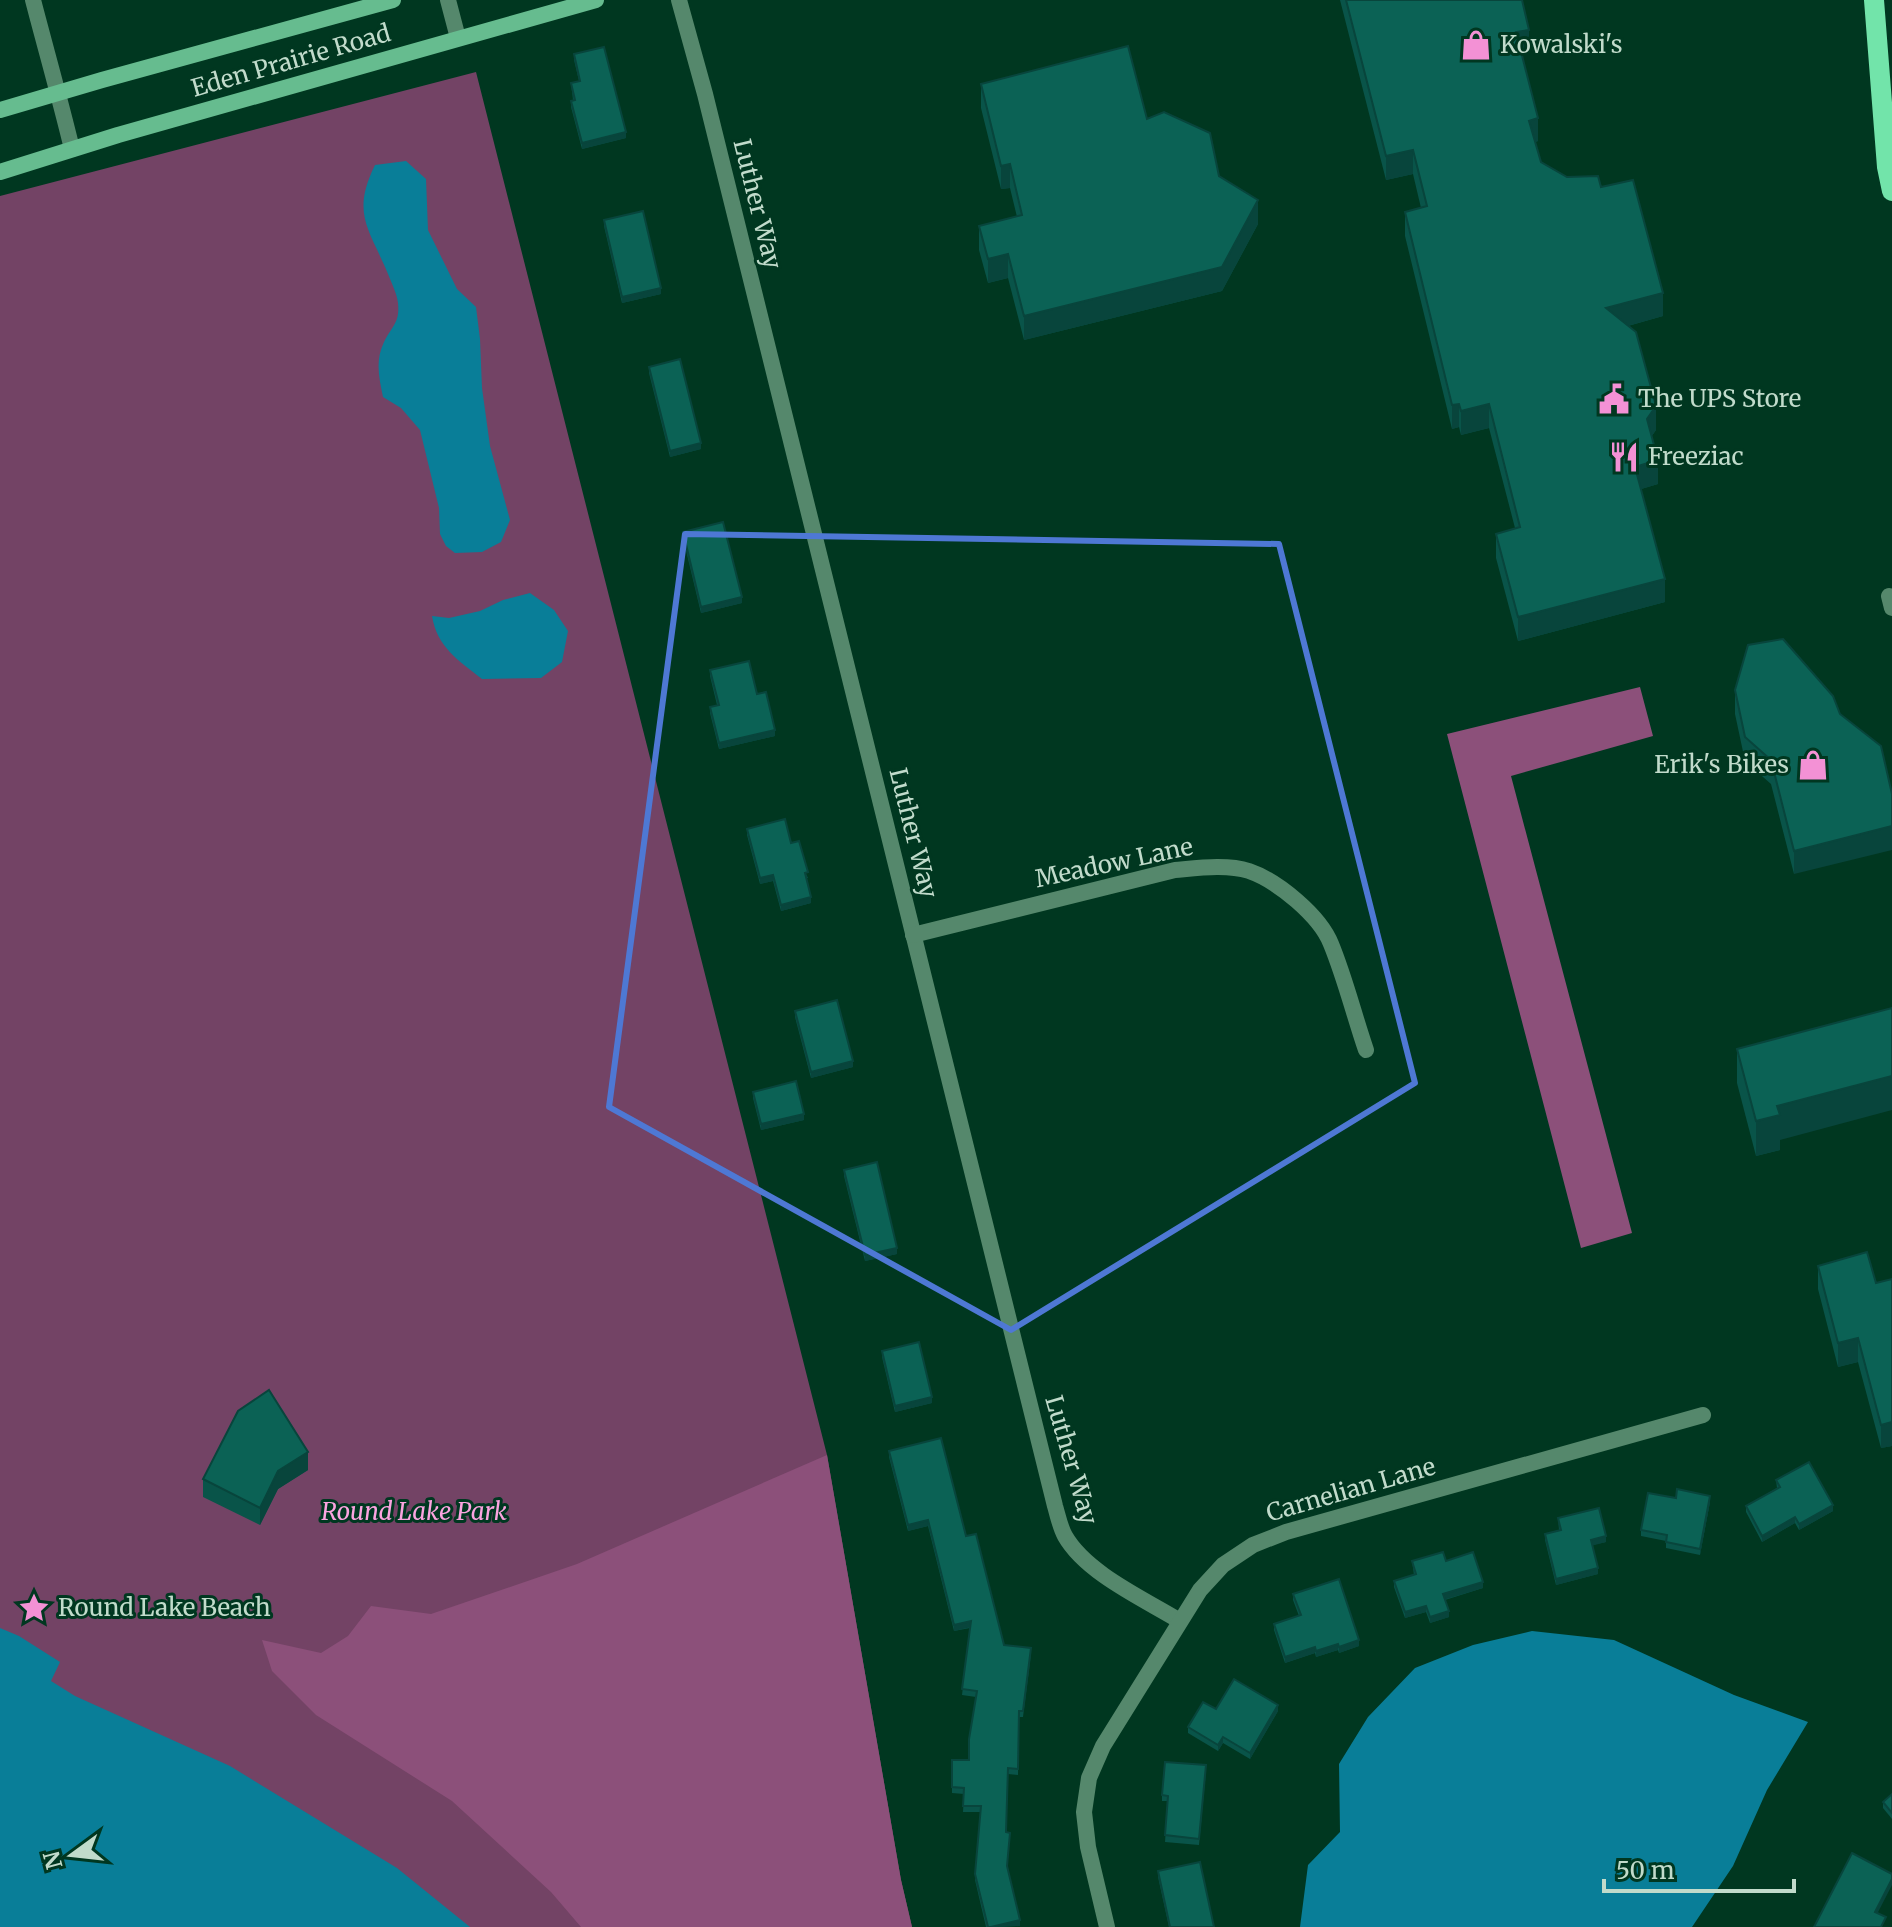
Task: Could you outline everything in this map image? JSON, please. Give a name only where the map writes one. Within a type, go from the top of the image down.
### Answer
[{"type":"main road","name":"Eden Prairie Road","points":[[0,110],[393,0]]},
{"type":"main road","name":"Eden Prairie Road","points":[[0,172],[596,0]]},
{"type":"main road","points":[[1874,0],[1887,167],[1892,191]]},
{"type":"street","points":[[33,0],[72,149]]},
{"type":"street","points":[[448,0],[458,38]]},
{"type":"street","name":"Luther Way","points":[[679,0],[1064,1535],[1083,1560],[1180,1621]]},
{"type":"street","name":"Meadow Lane","points":[[913,935],[1175,870],[1212,867],[1248,871],[1281,888],[1309,912],[1330,941],[1366,1050]]},
{"type":"street","name":"Carnelian Lane","points":[[1107,1927],[1088,1847],[1084,1812],[1089,1778],[1103,1746],[1180,1621],[1200,1590],[1223,1565],[1253,1545],[1286,1532],[1703,1415]]},
{"type":"highlighted area","points":[[685,534],[1279,544],[1415,1083],[1011,1330],[609,1107]]},
{"type":"green space","name":"Round Lake Park","points":[[476,72],[827,1455],[901,1880],[912,1927],[0,1927],[0,196]]},
{"type":"shaded area","points":[[1640,687],[1653,736],[1511,776],[1632,1233],[1581,1248],[1447,734]]},
{"type":"shaded area","points":[[827,1455],[901,1880],[912,1927],[581,1927],[551,1892],[452,1801],[316,1715],[272,1671],[262,1640],[321,1653],[348,1636],[371,1606],[431,1614],[577,1564]]},
{"type":"water","points":[[406,161],[426,179],[428,230],[457,289],[476,307],[490,446],[510,520],[501,542],[482,552],[455,553],[446,546],[440,534],[439,508],[420,430],[401,408],[383,397],[379,356],[397,320],[398,303],[365,221],[364,196],[375,165]]},
{"type":"water","points":[[530,593],[554,610],[568,631],[562,662],[541,678],[482,679],[450,652],[435,627],[432,616],[449,618],[480,611],[503,600]]},
{"type":"water","points":[[0,1628],[19,1636],[60,1662],[51,1681],[75,1696],[230,1766],[397,1868],[470,1927],[0,1927]]},
{"type":"water","points":[[1532,1631],[1614,1640],[1734,1695],[1808,1722],[1767,1790],[1733,1866],[1692,1927],[1300,1927],[1308,1865],[1340,1832],[1339,1764],[1368,1717],[1415,1668],[1473,1645]]},
{"type":"building","points":[[1346,0],[1522,0],[1529,30],[1516,32],[1538,118],[1529,121],[1541,162],[1567,177],[1598,176],[1601,187],[1633,180],[1663,293],[1606,308],[1636,332],[1656,406],[1647,419],[1658,460],[1635,467],[1665,579],[1518,617],[1496,534],[1520,527],[1489,404],[1461,411],[1459,404],[1452,405],[1405,212],[1427,206],[1413,150],[1386,156]]},
{"type":"building","points":[[1128,46],[1147,119],[1164,112],[1210,133],[1219,176],[1258,200],[1222,267],[1024,316],[1008,254],[988,259],[979,226],[1022,215],[1010,164],[1001,166],[981,84]]},
{"type":"building","points":[[604,47],[626,132],[582,143],[571,101],[575,100],[571,83],[580,81],[574,54]]},
{"type":"building","points":[[643,211],[661,288],[622,297],[604,220]]},
{"type":"building","points":[[680,359],[701,443],[670,451],[649,367]]},
{"type":"building","points":[[723,522],[742,597],[701,607],[683,532]]},
{"type":"building","name":"Erik's Bikes","points":[[1783,639],[1833,696],[1840,714],[1881,746],[1892,794],[1892,826],[1794,851],[1771,760],[1745,737],[1735,690],[1748,645]]},
{"type":"building","points":[[749,661],[757,694],[766,692],[775,730],[719,743],[710,707],[719,705],[710,670]]},
{"type":"building","points":[[785,819],[791,843],[799,841],[811,897],[781,905],[773,875],[760,878],[747,829]]},
{"type":"building","points":[[837,1000],[853,1061],[811,1072],[795,1011]]},
{"type":"building","points":[[1892,1008],[1892,1076],[1777,1106],[1780,1115],[1756,1121],[1737,1049]]},
{"type":"building","points":[[796,1081],[804,1114],[761,1124],[753,1092]]},
{"type":"building","points":[[877,1162],[897,1248],[865,1255],[844,1170]]},
{"type":"building","points":[[1867,1252],[1876,1283],[1892,1279],[1892,1422],[1881,1425],[1858,1338],[1838,1343],[1818,1266]]},
{"type":"building","points":[[919,1342],[932,1397],[895,1406],[882,1351]]},
{"type":"building","points":[[269,1390],[308,1452],[278,1471],[260,1508],[203,1479],[238,1411]]},
{"type":"building","points":[[941,1438],[966,1536],[976,1534],[1004,1645],[1031,1648],[1023,1711],[1019,1711],[1018,1769],[1008,1768],[1006,1832],[1010,1833],[1007,1866],[1020,1920],[991,1927],[988,1927],[975,1874],[981,1806],[963,1806],[964,1788],[952,1787],[952,1760],[969,1760],[969,1739],[977,1691],[962,1689],[971,1621],[954,1625],[928,1520],[908,1525],[889,1451]]},
{"type":"building","points":[[1809,1462],[1833,1505],[1799,1524],[1795,1517],[1762,1536],[1746,1506],[1780,1487],[1776,1480]]},
{"type":"building","points":[[1677,1489],[1710,1496],[1700,1549],[1666,1542],[1667,1535],[1641,1530],[1648,1493],[1676,1498]]},
{"type":"building","points":[[1599,1508],[1606,1536],[1591,1540],[1598,1568],[1556,1579],[1545,1534],[1561,1530],[1558,1518]]},
{"type":"building","points":[[1443,1552],[1446,1561],[1473,1552],[1483,1582],[1443,1594],[1449,1611],[1430,1617],[1426,1606],[1405,1612],[1394,1581],[1416,1574],[1412,1561]]},
{"type":"building","points":[[1339,1579],[1359,1640],[1316,1651],[1315,1647],[1285,1657],[1274,1624],[1301,1615],[1293,1594]]},
{"type":"building","points":[[1234,1679],[1278,1705],[1250,1753],[1223,1737],[1218,1745],[1188,1727],[1203,1702],[1216,1709]]},
{"type":"building","points":[[1165,1762],[1206,1765],[1199,1839],[1165,1835],[1168,1796],[1162,1795]]},
{"type":"building","points":[[1892,1794],[1892,1813],[1883,1802]]},
{"type":"building","points":[[1852,1853],[1892,1874],[1875,1912],[1886,1917],[1881,1927],[1814,1927]]},
{"type":"building","points":[[1200,1862],[1214,1927],[1170,1927],[1158,1871]]},
{"type":"place","name":"Kowalski's","points":[[1476,45]]},
{"type":"place","name":"The UPS Store","points":[[1614,399]]},
{"type":"place","name":"Freeziac","points":[[1624,457]]},
{"type":"place","name":"Erik's Bikes","points":[[1813,765]]},
{"type":"place","name":"Round Lake Beach","points":[[34,1608]]}]
